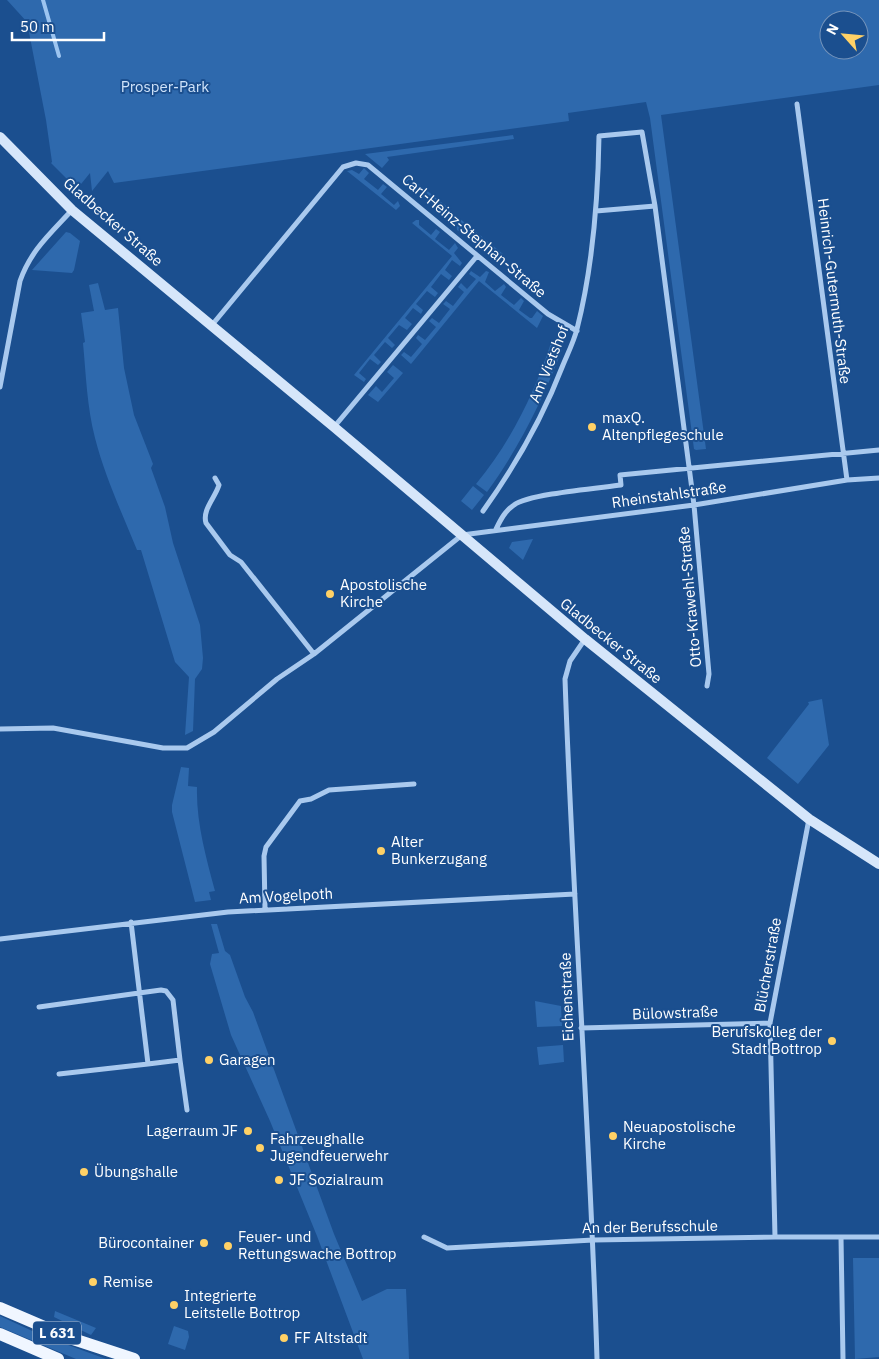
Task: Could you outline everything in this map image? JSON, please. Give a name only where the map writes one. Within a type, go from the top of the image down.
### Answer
[{"type":"main road","name":"Gladbecker Straße","points":[[0,137],[72,210],[334,426],[585,639],[809,819],[879,864]]},
{"type":"main road","name":"L 631","points":[[0,1308],[70,1338],[134,1359]]},
{"type":"main road","name":"L 631","points":[[0,1334],[58,1359]]},
{"type":"street","name":"Heinrich-Gutermuth-Straße","points":[[797,104],[847,480]]},
{"type":"street","name":"Am Vietshof","points":[[482,511],[506,479],[527,444],[545,409],[576,331],[585,294],[596,211],[599,136],[642,132],[655,206],[694,505]]},
{"type":"street","name":"Carl-Heinz-Stephan-Straße","points":[[212,325],[343,167],[356,163],[368,165],[548,314],[576,331]]},
{"type":"street","points":[[596,211],[655,206]]},
{"type":"street","points":[[0,387],[20,281],[25,265],[33,252],[72,210]]},
{"type":"street","points":[[334,426],[478,256]]},
{"type":"street","points":[[496,529],[503,515],[516,503],[621,485],[620,475],[879,450]]},
{"type":"street","points":[[215,478],[219,485],[215,497],[205,512],[206,523],[230,555],[241,562],[314,654]]},
{"type":"street","name":"Rheinstahlstraße","points":[[462,535],[496,529],[694,505],[847,480],[879,478]]},
{"type":"street","name":"Otto-Krawehl-Straße","points":[[694,505],[709,674],[707,686]]},
{"type":"street","points":[[0,729],[53,728],[163,748],[187,748],[214,732],[277,680],[314,654],[462,535]]},
{"type":"street","name":"Eichenstraße","points":[[585,639],[570,661],[565,679],[593,1240],[597,1359]]},
{"type":"street","points":[[266,909],[264,856],[266,847],[300,802],[329,790],[414,784]]},
{"type":"street","name":"Blücherstraße","points":[[775,1237],[770,1022],[809,819]]},
{"type":"street","name":"Am Vogelpoth","points":[[0,939],[211,913],[575,894]]},
{"type":"street","points":[[131,922],[148,1064]]},
{"type":"street","points":[[39,1007],[166,991],[172,997],[187,1110]]},
{"type":"street","name":"Bülowstraße","points":[[581,1028],[770,1022]]},
{"type":"street","points":[[59,1074],[180,1060]]},
{"type":"street","name":"An der Berufsschule","points":[[424,1237],[447,1248],[593,1240],[879,1237]]},
{"type":"street","points":[[841,1237],[843,1359]]},
{"type":"green space","name":"Prosper-Park","points":[[7,0],[879,0],[879,85],[661,115],[706,449],[694,449],[650,118],[646,102],[568,113],[569,121],[114,183],[108,171],[92,191],[90,173],[77,189],[51,163],[46,120],[27,22]]},
{"type":"green space","points":[[513,135],[514,139],[387,157],[389,160],[382,168],[365,154]]},
{"type":"green space","points":[[364,168],[369,173],[364,179],[378,190],[383,184],[387,187],[381,194],[394,205],[398,201],[400,206],[396,210],[347,171],[352,170],[359,174]]},
{"type":"green space","points":[[406,174],[450,209],[446,213],[438,214],[435,211],[440,204],[426,193],[423,197],[420,195],[423,190],[409,179],[405,184],[401,180]]},
{"type":"green space","points":[[459,218],[503,254],[500,258],[491,258],[496,251],[482,240],[477,246],[473,244],[479,236],[466,225],[460,232],[457,230],[456,222]]},
{"type":"green space","points":[[419,220],[419,225],[431,235],[436,229],[440,232],[435,239],[449,250],[455,243],[458,248],[454,253],[462,263],[460,266],[452,260],[445,270],[452,276],[449,280],[441,274],[431,287],[438,293],[435,297],[427,291],[416,304],[423,310],[421,314],[413,308],[405,318],[412,324],[407,330],[399,325],[388,338],[395,345],[392,348],[385,342],[374,355],[381,362],[378,365],[370,359],[359,373],[366,379],[364,382],[354,375],[452,256],[412,223]]},
{"type":"green space","points":[[66,232],[80,241],[72,273],[32,270]]},
{"type":"green space","points":[[471,271],[480,277],[486,271],[489,272],[485,282],[495,291],[504,284],[506,287],[501,295],[514,305],[521,298],[524,301],[519,310],[530,318],[537,311],[543,316],[537,328],[479,281],[411,364],[401,355],[404,352],[411,357],[422,344],[416,338],[418,335],[425,340],[436,327],[429,321],[432,318],[439,323],[450,309],[443,304],[446,301],[453,306],[464,292],[458,287],[461,283],[467,289],[476,279],[469,274]]},
{"type":"green space","points":[[98,283],[105,310],[118,308],[124,368],[134,415],[153,464],[151,468],[165,507],[173,543],[200,625],[202,669],[195,679],[193,731],[185,735],[189,677],[175,662],[141,550],[137,550],[114,495],[92,426],[87,391],[83,343],[85,342],[81,313],[94,311],[89,285]]},
{"type":"green space","points":[[552,340],[562,350],[554,369],[520,441],[487,492],[476,484],[489,468],[521,416],[538,379]]},
{"type":"green space","points":[[393,365],[403,373],[378,402],[368,395],[376,386],[382,392],[394,378],[387,372]]},
{"type":"green space","points":[[473,486],[484,495],[472,510],[461,501]]},
{"type":"green space","points":[[533,539],[523,560],[509,548],[512,542]]},
{"type":"green space","points":[[822,699],[829,745],[798,784],[767,758],[809,704],[808,702]]},
{"type":"green space","points":[[181,767],[189,768],[188,786],[197,787],[200,826],[215,891],[209,892],[211,900],[195,902],[172,812]]},
{"type":"green space","points":[[211,924],[217,924],[225,951],[230,955],[245,997],[253,1012],[334,1234],[362,1301],[387,1289],[406,1289],[409,1359],[363,1359],[317,1236],[270,1121],[231,1035],[210,964],[212,954],[219,953]]},
{"type":"green space","points":[[535,1001],[561,1006],[562,1026],[537,1027]]},
{"type":"green space","points":[[563,1045],[564,1062],[539,1065],[537,1047]]},
{"type":"green space","points":[[853,1258],[879,1258],[879,1357],[855,1359]]},
{"type":"green space","points":[[55,1311],[96,1328],[91,1335],[54,1317]]},
{"type":"green space","points":[[0,1316],[41,1335],[106,1359],[76,1359],[0,1327]]},
{"type":"green space","points":[[174,1326],[188,1331],[189,1337],[185,1350],[168,1344]]},
{"type":"waterway","points":[[43,0],[59,56]]},
{"type":"place","name":"maxQ. Altenpflegeschule","points":[[592,427]]},
{"type":"place","name":"Apostolische Kirche","points":[[330,594]]},
{"type":"place","name":"Alter Bunkerzugang","points":[[381,851]]},
{"type":"place","name":"Berufskolleg der Stadt Bottrop","points":[[832,1041]]},
{"type":"place","name":"Garagen","points":[[209,1060]]},
{"type":"place","name":"Lagerraum JF","points":[[248,1131]]},
{"type":"place","name":"Neuapostolische Kirche","points":[[613,1136]]},
{"type":"place","name":"Fahrzeughalle Jugendfeuerwehr","points":[[260,1148]]},
{"type":"place","name":"Übungshalle","points":[[84,1172]]},
{"type":"place","name":"JF Sozialraum","points":[[279,1180]]},
{"type":"place","name":"Bürocontainer","points":[[204,1243]]},
{"type":"place","name":"Feuer- und Rettungswache Bottrop","points":[[228,1246]]},
{"type":"place","name":"Remise","points":[[93,1282]]},
{"type":"place","name":"Integrierte Leitstelle Bottrop","points":[[174,1305]]},
{"type":"place","name":"FF Altstadt","points":[[284,1338]]}]
